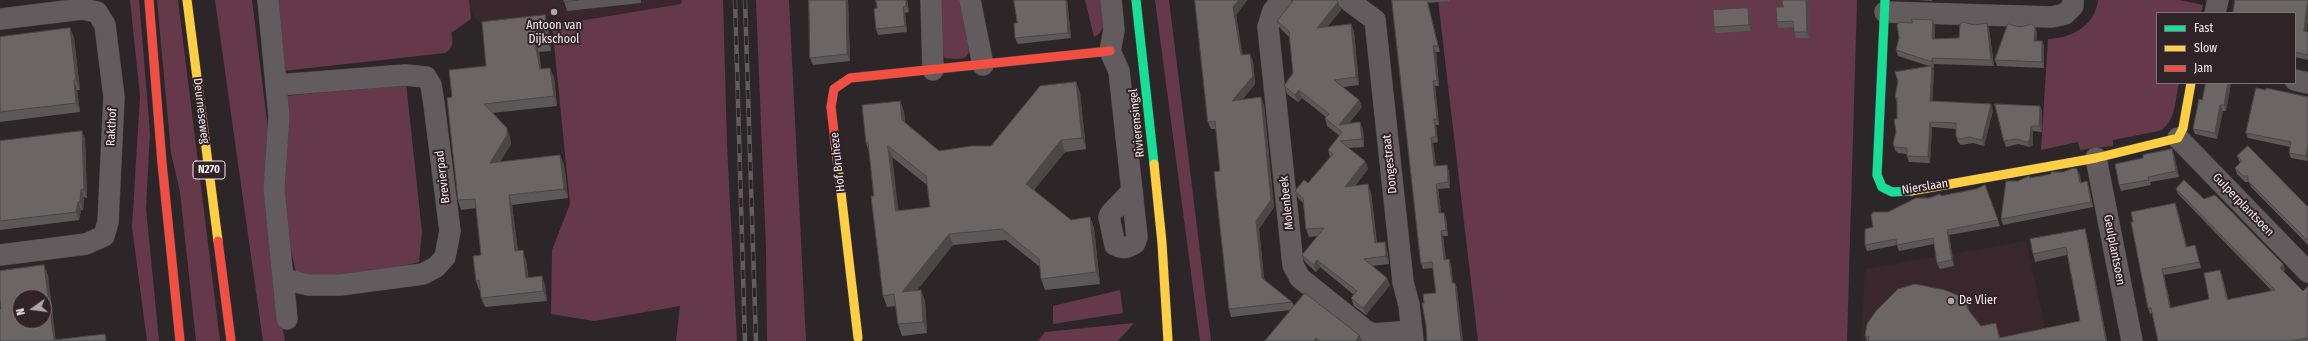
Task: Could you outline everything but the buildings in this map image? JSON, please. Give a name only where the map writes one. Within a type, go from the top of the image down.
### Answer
[{"type":"street","points":[[149,0],[162,163],[180,341]]},
{"type":"street","name":"Deurneseweg","points":[[187,0],[231,341]]},
{"type":"street","points":[[268,0],[278,85],[279,116],[274,189],[286,319]]},
{"type":"street","points":[[931,0],[933,70]]},
{"type":"street","points":[[970,0],[983,66]]},
{"type":"street","points":[[1111,0],[1114,30],[1110,51],[1119,71],[1132,191]]},
{"type":"street","name":"Rivierensingel","points":[[1136,0],[1162,243],[1168,341]]},
{"type":"street","name":"Molenbeek","points":[[1282,0],[1273,11],[1268,27],[1293,265],[1300,278],[1364,330],[1373,334],[1413,336]]},
{"type":"street","name":"Dongestraat","points":[[1348,0],[1376,20],[1403,282],[1409,304],[1413,336]]},
{"type":"street","name":"Nierslaan","points":[[2073,0],[2073,6],[2065,14],[2052,17],[1885,6],[1877,175],[1882,187],[1892,192],[1903,192],[2096,158]]},
{"type":"street","points":[[2215,12],[2218,0]]},
{"type":"street","name":"Rakthof","points":[[0,19],[82,9],[97,12],[106,25],[114,97],[108,222],[104,236],[86,244],[0,255]]},
{"type":"street","name":"Hof Bruheze","points":[[858,338],[831,101],[834,89],[850,78],[983,66],[1110,51]]},
{"type":"street","name":"Brevierpad","points":[[278,85],[405,75],[426,77],[431,84],[450,231],[445,257],[436,267],[423,274],[340,285],[310,285],[283,279]]},
{"type":"street","points":[[2296,80],[2308,83]]},
{"type":"street","points":[[2096,158],[2178,138],[2182,128],[2191,84]]},
{"type":"street","name":"Gulperplantsoen","points":[[2178,138],[2308,272]]},
{"type":"street","name":"Geulplantsoen","points":[[2096,158],[2132,341]]},
{"type":"street","name":"Rivierensingel","points":[[1162,243],[1175,300]]},
{"type":"shaded area","points":[[130,0],[139,0],[150,133],[146,208],[159,341],[147,341],[132,227],[140,96]]},
{"type":"shaded area","points":[[157,0],[178,0],[220,341],[196,341],[180,192],[171,153]]},
{"type":"shaded area","points":[[215,0],[252,0],[267,121],[273,276],[285,341],[263,341]]},
{"type":"shaded area","points":[[273,0],[469,0],[471,19],[451,33],[452,44],[450,49],[445,53],[283,71]]},
{"type":"shaded area","name":"Antoon van Dijkschool","points":[[467,0],[686,0],[686,6],[560,22],[559,15],[483,27],[469,10]]},
{"type":"shaded area","points":[[682,0],[723,0],[727,145],[737,341],[676,341],[680,306],[594,321],[551,314],[552,250],[570,204],[552,24],[567,23],[681,4]]},
{"type":"shaded area","points":[[756,0],[789,0],[806,341],[767,341],[766,248]]},
{"type":"shaded area","points":[[939,0],[962,0],[970,40],[968,55],[962,59],[945,58],[940,52]]},
{"type":"shaded area","points":[[1085,0],[1101,0],[1104,21],[1102,30],[1094,37]]},
{"type":"shaded area","points":[[1155,0],[1169,0],[1211,341],[1200,341]]},
{"type":"shaded area","points":[[1438,0],[1857,0],[1847,341],[1478,341]]},
{"type":"shaded area","points":[[2098,0],[2179,0],[2203,5],[2201,12],[2156,12],[2156,84],[2179,84],[2172,117],[2165,128],[2159,131],[2113,140],[2113,146],[2080,150],[2078,142],[2041,150],[2048,39],[2066,36],[2081,29],[2087,24],[2096,9]]},
{"type":"shaded area","points":[[406,83],[422,232],[419,262],[300,291],[280,200],[287,96]]},
{"type":"shaded area","name":"De Vlier","points":[[2026,241],[2046,332],[2010,341],[1861,341],[1865,269]]},
{"type":"shaded area","points":[[1120,290],[1123,313],[1053,324],[1053,306]]},
{"type":"shaded area","points":[[1134,323],[1118,341],[1038,341],[1045,332]]},
{"type":"railway","points":[[735,0],[745,341]]},
{"type":"railway","points":[[745,0],[756,341]]},
{"type":"traffic: fast","points":[[1136,0],[1154,164]]},
{"type":"traffic: fast","points":[[1885,0],[1877,175],[1882,187],[1892,192],[1911,191]]},
{"type":"traffic: slow","points":[[187,0],[218,241]]},
{"type":"traffic: slow","points":[[1911,191],[2096,158],[2178,138],[2183,128],[2191,84]]},
{"type":"traffic: slow","points":[[835,141],[858,338]]},
{"type":"traffic: slow","points":[[1154,164],[1162,243],[1168,341]]},
{"type":"traffic: jam","points":[[149,0],[162,163],[180,341]]},
{"type":"traffic: jam","points":[[835,141],[831,107],[834,89],[850,78],[1110,51]]},
{"type":"traffic: jam","points":[[218,241],[231,341]]},
{"type":"place","name":"Antoon van Dijkschool","points":[[554,12]]},
{"type":"place","name":"De Vlier","points":[[1951,301]]}]
